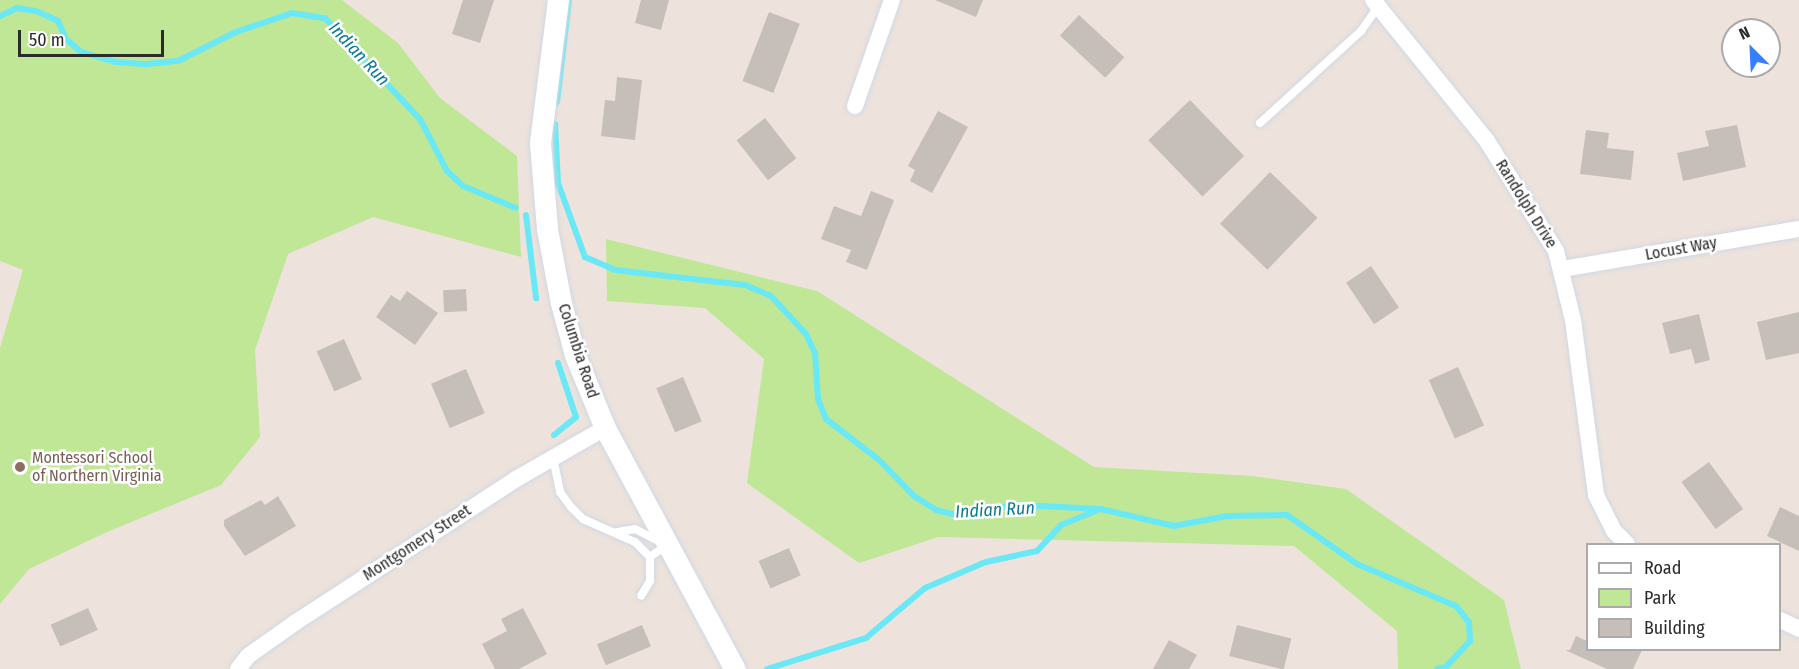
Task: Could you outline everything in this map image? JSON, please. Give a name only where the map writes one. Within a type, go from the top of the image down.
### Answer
[{"type":"street","name":"Columbia Road","points":[[558,0],[540,143],[546,218],[561,303],[575,355],[604,428],[735,669]]},
{"type":"street","points":[[855,106],[892,0]]},
{"type":"street","name":"Randolph Drive","points":[[1376,3],[1487,141],[1525,195],[1562,269],[1573,320],[1596,495],[1614,531],[1626,543]]},
{"type":"street","name":"Locust Way","points":[[1562,269],[1799,230]]},
{"type":"street","name":"Montgomery Street","points":[[238,669],[248,656],[296,622],[604,428]]},
{"type":"street","points":[[1781,621],[1799,629]]},
{"type":"lane","points":[[1260,123],[1345,46],[1376,3]]},
{"type":"lane","points":[[553,458],[560,492],[571,507],[583,519],[617,532],[635,542],[650,558],[650,581],[642,596]]},
{"type":"lane","points":[[617,532],[635,529],[667,545],[650,558]]},
{"type":"green space","points":[[0,0],[342,0],[398,43],[440,98],[517,156],[521,257],[373,217],[288,254],[255,350],[260,437],[221,485],[107,532],[29,569],[0,604],[0,348],[23,270],[0,261]]},
{"type":"green space","points":[[606,239],[817,291],[1094,467],[1252,476],[1346,489],[1504,600],[1521,669],[1398,669],[1397,631],[1294,546],[938,537],[859,563],[747,483],[764,359],[705,308],[607,301]]},
{"type":"building","points":[[463,0],[494,0],[480,43],[452,34]]},
{"type":"building","points":[[641,0],[669,0],[661,30],[635,23]]},
{"type":"building","points":[[935,0],[983,0],[976,17]]},
{"type":"building","points":[[769,12],[800,24],[773,93],[742,81]]},
{"type":"building","points":[[1079,15],[1124,57],[1105,78],[1060,35]]},
{"type":"building","points":[[617,77],[642,80],[635,140],[601,136],[605,100],[615,101]]},
{"type":"building","points":[[1190,100],[1244,156],[1202,196],[1148,140]]},
{"type":"building","points":[[938,111],[968,127],[932,193],[910,181],[915,170],[908,166]]},
{"type":"building","points":[[765,118],[796,158],[768,180],[737,140]]},
{"type":"building","points":[[1737,125],[1746,167],[1683,181],[1677,153],[1709,146],[1705,131]]},
{"type":"building","points":[[1586,130],[1609,133],[1607,148],[1634,151],[1631,180],[1580,174]]},
{"type":"building","points":[[1270,172],[1317,218],[1267,270],[1220,224]]},
{"type":"building","points":[[871,191],[894,200],[867,270],[846,262],[851,250],[821,239],[834,206],[861,216]]},
{"type":"building","points":[[1371,266],[1399,307],[1374,324],[1346,283]]},
{"type":"building","points":[[466,289],[467,311],[444,312],[443,290]]},
{"type":"building","points":[[407,291],[438,313],[415,345],[376,317],[391,295],[400,301]]},
{"type":"building","points":[[1799,312],[1799,353],[1766,360],[1757,322]]},
{"type":"building","points":[[1699,314],[1710,360],[1695,364],[1691,349],[1670,354],[1662,323]]},
{"type":"building","points":[[344,339],[362,379],[334,391],[317,351]]},
{"type":"building","points":[[1458,367],[1484,425],[1455,438],[1429,380]]},
{"type":"building","points":[[466,369],[485,413],[450,428],[431,384]]},
{"type":"building","points":[[683,377],[702,421],[675,433],[656,388]]},
{"type":"building","points":[[1709,462],[1743,509],[1716,529],[1681,482]]},
{"type":"building","points":[[278,496],[296,526],[245,556],[224,526],[224,520],[261,500],[265,505]]},
{"type":"building","points":[[1780,507],[1799,516],[1799,551],[1767,536]]},
{"type":"building","points":[[789,548],[801,576],[770,589],[759,561]]},
{"type":"building","points":[[88,608],[98,630],[60,647],[51,625]]},
{"type":"building","points":[[523,608],[547,654],[519,669],[495,669],[482,644],[507,631],[501,619]]},
{"type":"building","points":[[642,625],[651,646],[606,665],[597,644]]},
{"type":"building","points":[[1237,625],[1291,639],[1284,669],[1229,656]]},
{"type":"building","points":[[1576,636],[1586,641],[1586,651],[1642,651],[1633,669],[1607,669],[1565,650],[1570,650]]},
{"type":"building","points":[[1169,640],[1197,655],[1189,669],[1153,669]]},
{"type":"waterway","points":[[557,102],[569,0]]},
{"type":"waterway","name":"Indian Run","points":[[0,16],[17,8],[36,11],[58,21],[66,39],[81,52],[116,62],[147,64],[178,61],[236,32],[292,13],[325,18],[420,119],[447,171],[463,186],[516,208]]},
{"type":"waterway","name":"Indian Run","points":[[555,124],[558,183],[585,257],[615,270],[745,285],[771,296],[806,334],[815,353],[818,399],[826,419],[878,459],[914,496],[936,510],[952,514],[1018,505],[1101,509],[1174,526],[1227,516],[1287,515],[1357,564],[1456,606],[1469,622],[1470,641],[1446,667],[1437,669]]},
{"type":"waterway","points":[[526,215],[536,298]]},
{"type":"waterway","points":[[554,435],[576,417],[558,363]]},
{"type":"waterway","points":[[767,669],[866,638],[925,588],[986,562],[1037,551],[1061,525],[1098,510]]},
{"type":"place","name":"Montessori School of Northern Virginia","points":[[20,467]]}]
